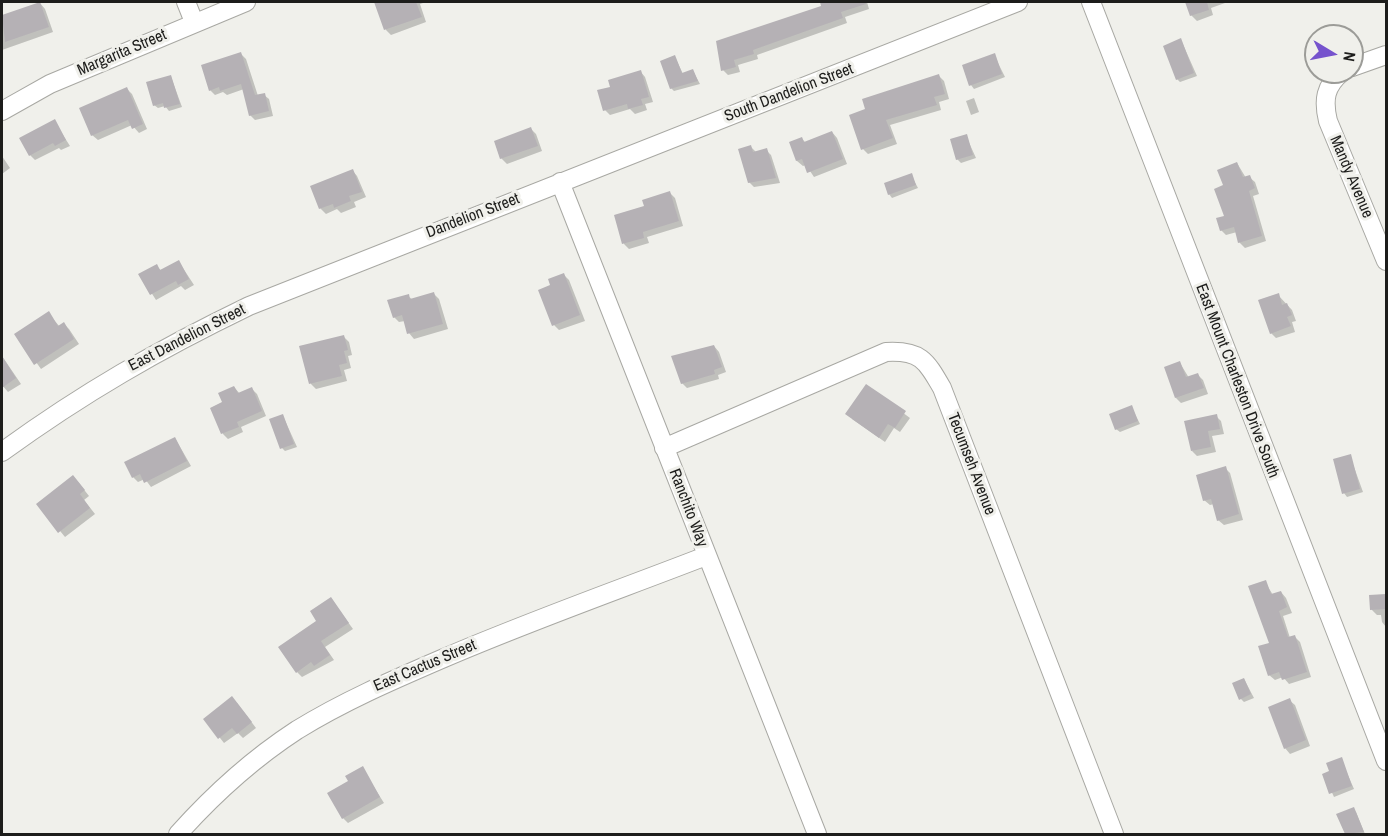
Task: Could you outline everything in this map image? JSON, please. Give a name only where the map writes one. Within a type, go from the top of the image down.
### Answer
[{"type":"street","points":[[186,2],[194,22]]},
{"type":"street","name":"Margarita Street","points":[[2,111],[50,84],[246,2]]},
{"type":"street","name":"South Dandelion Street","points":[[560,182],[1018,2]]},
{"type":"street","name":"East Mount Charleston Drive South","points":[[1091,2],[1386,760]]},
{"type":"street","points":[[1364,63],[1386,55]]},
{"type":"street","name":"Mandy Avenue","points":[[1330,84],[1326,91],[1324,106],[1328,121],[1385,249]]},
{"type":"street","name":"Dandelion Street","points":[[386,250],[560,182]]},
{"type":"street","name":"Ranchito Way","points":[[560,182],[817,834]]},
{"type":"street","name":"East Dandelion Street","points":[[2,452],[67,405],[177,340],[249,306],[386,250]]},
{"type":"street","name":"Tecumseh Avenue","points":[[664,448],[886,352],[904,351],[917,355],[929,365],[942,388],[1114,834]]},
{"type":"street","name":"East Cactus Street","points":[[178,834],[195,815],[265,753],[297,730],[367,691],[491,638],[706,556]]},
{"type":"building","points":[[40,2],[49,27],[5,42],[2,15]]},
{"type":"building","points":[[374,2],[416,2],[422,17],[384,30]]},
{"type":"building","points":[[820,2],[865,2],[866,4],[841,12],[843,18],[753,50],[754,54],[734,60],[736,67],[721,71],[716,41],[821,6]]},
{"type":"building","points":[[1185,2],[1207,2],[1209,10],[1190,16]]},
{"type":"building","points":[[1181,38],[1194,73],[1176,80],[1163,46]]},
{"type":"building","points":[[241,52],[255,95],[265,93],[269,111],[249,116],[241,84],[220,91],[219,87],[209,91],[201,65]]},
{"type":"building","points":[[995,53],[1002,74],[969,86],[962,65]]},
{"type":"building","points":[[675,55],[682,73],[693,69],[698,81],[670,89],[660,61]]},
{"type":"building","points":[[641,70],[649,97],[641,99],[643,105],[628,109],[627,104],[603,111],[597,90],[610,87],[608,80]]},
{"type":"building","points":[[939,74],[945,94],[934,97],[937,105],[886,120],[893,138],[861,150],[849,115],[865,109],[862,99]]},
{"type":"building","points":[[171,75],[180,104],[164,108],[163,103],[153,106],[146,82]]},
{"type":"building","points":[[127,87],[143,124],[132,129],[128,120],[91,136],[79,108]]},
{"type":"building","points":[[55,119],[66,140],[55,146],[53,143],[29,156],[19,138]]},
{"type":"building","points":[[531,127],[538,146],[500,159],[494,141]]},
{"type":"building","points":[[832,131],[843,159],[807,173],[802,159],[796,161],[789,142],[802,137],[804,142]]},
{"type":"building","points":[[967,134],[973,155],[956,160],[950,139]]},
{"type":"building","points":[[751,145],[753,152],[767,148],[776,178],[748,183],[738,149]]},
{"type":"building","points":[[1237,162],[1243,177],[1250,175],[1255,188],[1249,191],[1262,236],[1238,243],[1234,227],[1220,231],[1216,218],[1224,216],[1214,189],[1223,185],[1217,170]]},
{"type":"building","points":[[353,169],[362,192],[349,196],[351,201],[334,208],[333,204],[319,209],[310,186]]},
{"type":"building","points":[[912,173],[916,185],[888,195],[884,183]]},
{"type":"building","points":[[670,191],[679,221],[643,232],[644,238],[622,244],[614,215],[644,206],[642,200]]},
{"type":"building","points":[[179,260],[189,279],[178,285],[176,281],[150,295],[138,274],[157,264],[160,270]]},
{"type":"building","points":[[564,273],[580,315],[552,326],[538,290],[550,285],[548,279]]},
{"type":"building","points":[[434,292],[443,324],[407,334],[402,315],[393,318],[387,300],[409,294],[410,299]]},
{"type":"building","points":[[1279,293],[1282,305],[1287,303],[1292,315],[1287,317],[1291,326],[1270,334],[1258,300]]},
{"type":"building","points":[[49,311],[58,326],[64,322],[74,339],[34,365],[14,334]]},
{"type":"building","points":[[344,335],[348,350],[344,351],[347,363],[339,365],[342,376],[309,384],[299,346]]},
{"type":"building","points":[[714,345],[722,367],[714,370],[715,374],[681,384],[671,356]]},
{"type":"building","points":[[2,356],[16,378],[2,388]]},
{"type":"building","points":[[1180,361],[1186,377],[1198,373],[1204,388],[1175,398],[1164,367]]},
{"type":"building","points":[[866,384],[906,411],[895,428],[888,424],[879,438],[845,414]]},
{"type":"building","points":[[234,386],[238,393],[252,387],[262,411],[237,422],[239,427],[221,434],[210,408],[222,402],[218,393]]},
{"type":"building","points":[[1132,405],[1138,421],[1115,430],[1109,414]]},
{"type":"building","points":[[283,414],[294,444],[280,449],[269,419]]},
{"type":"building","points":[[1217,414],[1220,429],[1208,431],[1211,447],[1191,451],[1184,421]]},
{"type":"building","points":[[175,437],[187,461],[144,483],[140,474],[132,478],[124,462]]},
{"type":"building","points":[[1351,454],[1360,489],[1342,494],[1333,459]]},
{"type":"building","points":[[1226,466],[1239,514],[1217,521],[1211,499],[1203,501],[1196,475]]},
{"type":"building","points":[[73,475],[85,490],[80,494],[90,508],[58,533],[36,504]]},
{"type":"building","points":[[1266,580],[1271,594],[1281,591],[1287,607],[1279,611],[1288,637],[1295,635],[1307,672],[1282,680],[1279,672],[1268,676],[1258,646],[1269,643],[1248,586]]},
{"type":"building","points":[[1386,594],[1386,609],[1370,610],[1369,595]]},
{"type":"building","points":[[331,597],[349,623],[321,641],[330,655],[314,666],[311,662],[296,673],[278,647],[316,621],[310,611]]},
{"type":"building","points":[[1244,678],[1251,694],[1239,700],[1232,683]]},
{"type":"building","points":[[232,696],[252,722],[237,734],[232,728],[218,739],[203,719]]},
{"type":"building","points":[[1290,698],[1306,740],[1284,749],[1268,707]]},
{"type":"building","points":[[1342,757],[1352,786],[1329,794],[1322,774],[1329,771],[1326,763]]},
{"type":"building","points":[[363,766],[380,797],[342,819],[327,793],[348,781],[345,776]]},
{"type":"building","points":[[1354,807],[1364,832],[1345,834],[1336,814]]}]
